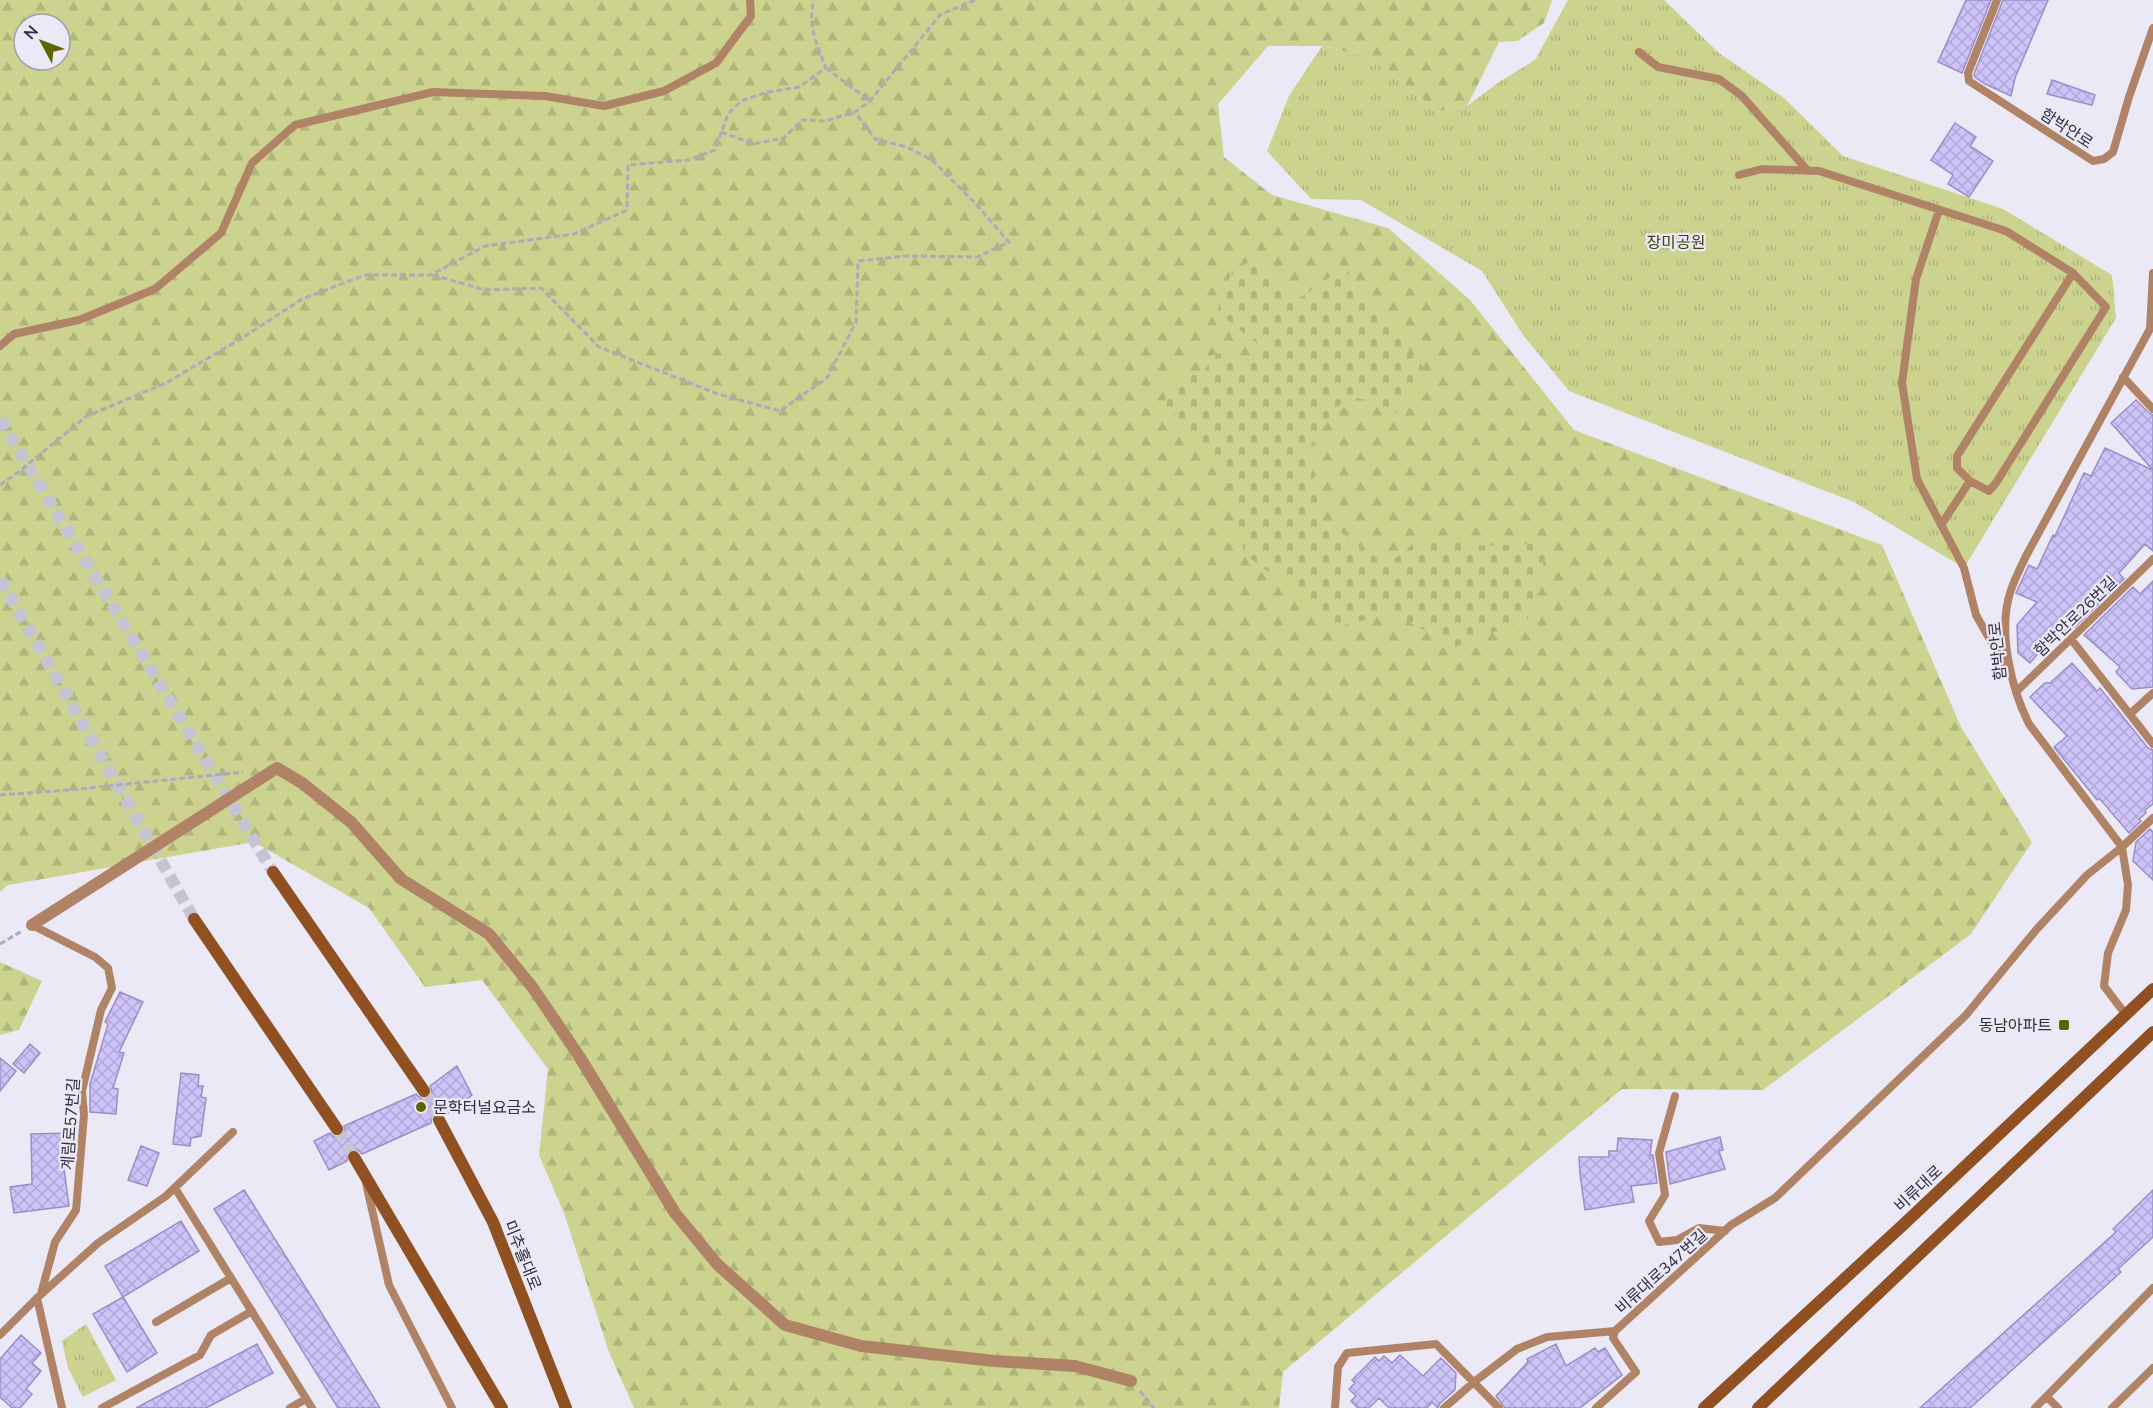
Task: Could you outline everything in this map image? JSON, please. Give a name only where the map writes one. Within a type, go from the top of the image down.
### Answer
[{"type":"main road","points":[[273,872],[424,1091]]},
{"type":"main road","points":[[194,919],[337,1129]]},
{"type":"main road","name":"비류대로","points":[[1704,1408],[1913,1216],[2153,989]]},
{"type":"main road","points":[[1758,1408],[2153,1032]]},
{"type":"main road","name":"미추홀대로","points":[[439,1120],[493,1222],[566,1408]]},
{"type":"main road","points":[[354,1157],[502,1408]]},
{"type":"street","points":[[32,924],[277,768],[302,783],[351,822],[401,879],[489,934],[533,988],[579,1056],[675,1213],[717,1264],[785,1325],[861,1346],[994,1362],[1076,1366],[1131,1381]]},
{"type":"lane","points":[[0,346],[14,334],[79,320],[155,289],[220,233],[252,163],[295,125],[433,92],[544,96],[604,105],[664,91],[716,63],[751,16],[750,0]]},
{"type":"lane","name":"함박안로","points":[[1997,0],[1968,73],[1969,81],[2093,161],[2104,159],[2114,152],[2129,97],[2153,28]]},
{"type":"lane","points":[[1639,52],[1659,67],[1719,79],[1742,96],[1808,171]]},
{"type":"lane","points":[[1739,175],[1762,169],[1819,171],[2006,231],[2073,273],[2106,307],[1989,491],[1970,481],[1957,468],[1957,456],[2073,273]]},
{"type":"lane","points":[[1939,210],[1916,279],[1902,383],[1917,479],[1964,568],[1976,615],[2012,680]]},
{"type":"lane","name":"함박안로","points":[[2126,1015],[2104,986],[2108,953],[2126,910],[2128,885],[2122,847],[2029,724],[2012,680],[2006,642],[2007,612],[2010,591],[2026,556],[2151,329],[2153,273]]},
{"type":"lane","points":[[2123,377],[2153,409]]},
{"type":"lane","points":[[1941,525],[1970,481]]},
{"type":"lane","name":"함박안로26번길","points":[[2016,693],[2153,559]]},
{"type":"lane","points":[[2071,639],[2153,744]]},
{"type":"lane","points":[[2130,714],[2153,693]]},
{"type":"lane","name":"비류대로347번길","points":[[1596,1408],[1636,1372],[1613,1338],[1615,1331],[1731,1225],[1775,1198],[1966,1015],[2036,930],[2087,875],[2153,818]]},
{"type":"lane","name":"계림로57번길","points":[[32,924],[95,957],[108,968],[112,988],[101,1010],[82,1091],[84,1115],[76,1210],[55,1242],[39,1296]]},
{"type":"lane","points":[[1675,1096],[1659,1153],[1665,1195],[1649,1221],[1659,1242],[1677,1240],[1699,1228],[1725,1231]]},
{"type":"lane","name":"계림로57번길","points":[[0,1335],[98,1243],[166,1196],[233,1132]]},
{"type":"lane","points":[[363,1170],[389,1285],[452,1408]]},
{"type":"lane","points":[[175,1188],[312,1408]]},
{"type":"lane","points":[[156,1322],[231,1278]]},
{"type":"lane","points":[[2035,1408],[2153,1288]]},
{"type":"lane","points":[[39,1296],[62,1408]]},
{"type":"lane","points":[[102,1408],[201,1355],[211,1335],[252,1311]]},
{"type":"lane","name":"비류대로347번길","points":[[1444,1408],[1517,1349],[1547,1337],[1615,1331]]},
{"type":"lane","points":[[1335,1408],[1338,1367],[1347,1353],[1436,1344],[1499,1408]]},
{"type":"lane","points":[[2112,1408],[2153,1368]]},
{"type":"lane","points":[[2047,1397],[2058,1408]]},
{"type":"lane","points":[[290,1408],[306,1399]]},
{"type":"path","points":[[814,0],[811,12],[813,35],[826,68],[870,101]]},
{"type":"path","points":[[721,132],[754,144],[784,138],[802,120],[826,122],[855,112],[870,101],[940,15],[975,0]]},
{"type":"path","points":[[431,275],[485,246],[574,234],[627,210],[628,165],[689,160],[715,150],[728,114],[741,101],[768,92],[799,87],[826,68]]},
{"type":"path","points":[[0,485],[87,416],[166,383],[302,299],[365,275],[431,275],[485,290],[541,288],[599,347],[718,394],[780,411],[827,378],[856,322],[858,261],[906,256],[977,257],[1009,242],[975,202],[932,160],[907,147],[875,139],[855,112]]},
{"type":"path","points":[[0,795],[70,790],[277,768]]},
{"type":"path","points":[[0,944],[32,924]]},
{"type":"path","points":[[1131,1381],[1154,1408]]},
{"type":"green space","points":[[0,0],[1552,0],[1544,23],[1517,41],[1499,42],[1467,106],[1437,112],[1375,59],[1322,46],[1268,46],[1218,104],[1224,157],[1272,195],[1388,228],[1470,300],[1574,430],[1882,545],[1961,727],[2032,842],[1971,934],[1763,1090],[1622,1089],[1283,1372],[1279,1408],[634,1408],[609,1352],[564,1213],[539,1155],[548,1069],[482,980],[425,987],[369,908],[254,842],[8,885],[0,892]]},
{"type":"green space","name":"장미공원","points":[[1568,0],[1664,0],[1719,53],[1784,98],[1843,156],[2003,209],[2112,275],[2116,318],[1964,568],[1854,502],[1569,391],[1523,335],[1482,271],[1361,200],[1311,199],[1267,151],[1289,96],[1322,46],[1375,59],[1437,112],[1467,106],[1499,82],[1535,60]]},
{"type":"green space","points":[[1257,258],[1300,298],[1344,267],[1427,372],[1396,414],[1348,394],[1309,447],[1320,518],[1387,565],[1419,539],[1486,546],[1549,543],[1528,619],[1455,647],[1392,613],[1333,628],[1301,595],[1245,555],[1225,471],[1164,402],[1178,373],[1203,373],[1215,353],[1255,361],[1263,348],[1217,312],[1232,271]]},
{"type":"green space","points":[[0,962],[42,981],[19,1030],[0,1035]]},
{"type":"green space","points":[[86,1324],[116,1380],[83,1397],[68,1368],[62,1341]]},
{"type":"building","points":[[1966,0],[1991,0],[1962,73],[1938,62]]},
{"type":"building","points":[[2003,0],[2048,0],[2015,78],[2011,96],[1985,84],[1974,74]]},
{"type":"building","points":[[2052,80],[2095,95],[2092,105],[2047,94]]},
{"type":"building","points":[[1955,123],[1976,137],[1970,146],[1993,161],[1969,197],[1948,184],[1953,175],[1931,160]]},
{"type":"building","points":[[2136,400],[2153,415],[2153,470],[2111,423]]},
{"type":"building","points":[[2105,448],[2153,470],[2153,551],[2145,544],[2119,573],[2124,579],[2075,627],[2073,625],[2067,632],[2057,624],[2037,646],[2041,650],[2030,663],[2018,653],[2017,625],[2037,602],[2016,593],[2029,565],[2037,569],[2084,473],[2091,476]]},
{"type":"building","points":[[2153,581],[2153,687],[2132,689],[2116,672],[2120,667],[2084,635],[2133,587],[2140,594]]},
{"type":"building","points":[[2072,663],[2097,691],[2100,688],[2148,748],[2153,750],[2153,804],[2145,810],[2146,813],[2139,819],[2141,821],[2129,833],[2099,798],[2097,800],[2054,747],[2067,736],[2030,697]]},
{"type":"building","points":[[2150,829],[2153,832],[2153,880],[2133,861],[2136,842]]},
{"type":"building","points":[[120,992],[143,1002],[119,1052],[124,1053],[113,1088],[118,1089],[116,1114],[90,1112],[90,1084],[108,1024],[105,1022]]},
{"type":"building","points":[[30,1044],[40,1053],[24,1073],[13,1064]]},
{"type":"building","points":[[0,1058],[16,1071],[0,1091]]},
{"type":"building","name":"문학터널요금소","points":[[457,1066],[472,1095],[445,1115],[440,1112],[435,1113],[431,1123],[362,1154],[358,1150],[350,1150],[347,1153],[347,1161],[329,1170],[314,1141],[330,1133],[334,1137],[341,1136],[345,1132],[344,1126],[416,1094],[421,1099],[428,1098],[432,1091],[430,1086]]},
{"type":"building","points":[[181,1073],[199,1075],[198,1086],[203,1086],[201,1097],[206,1098],[201,1136],[191,1138],[190,1146],[173,1144]]},
{"type":"building","points":[[70,1133],[71,1160],[63,1161],[69,1206],[14,1213],[10,1187],[32,1184],[31,1134]]},
{"type":"building","points":[[1720,1137],[1723,1150],[1719,1151],[1725,1169],[1670,1184],[1666,1152]]},
{"type":"building","points":[[1618,1138],[1652,1140],[1650,1155],[1653,1155],[1657,1183],[1631,1186],[1634,1202],[1585,1210],[1579,1157],[1609,1157],[1609,1151],[1617,1151]]},
{"type":"building","points":[[141,1146],[159,1153],[147,1186],[128,1180]]},
{"type":"building","points":[[244,1190],[380,1408],[338,1408],[214,1209]]},
{"type":"building","points":[[2153,1190],[2153,1237],[2118,1269],[2121,1272],[1970,1408],[1920,1408],[2116,1232],[2113,1229]]},
{"type":"building","points":[[181,1221],[199,1251],[123,1297],[105,1266]]},
{"type":"building","points":[[123,1297],[157,1353],[127,1372],[93,1314]]},
{"type":"building","points":[[21,1335],[41,1353],[32,1363],[41,1371],[26,1389],[32,1394],[20,1408],[12,1408],[0,1397],[0,1359]]},
{"type":"building","points":[[257,1344],[273,1373],[206,1408],[136,1408]]},
{"type":"building","points":[[1556,1344],[1566,1366],[1595,1348],[1598,1352],[1605,1348],[1622,1375],[1580,1408],[1505,1408],[1496,1396],[1528,1362],[1527,1359]]},
{"type":"building","points":[[1400,1355],[1423,1376],[1441,1358],[1456,1373],[1455,1390],[1440,1403],[1438,1408],[1432,1402],[1427,1408],[1389,1408],[1379,1398],[1369,1408],[1358,1408],[1351,1401],[1356,1396],[1349,1389],[1355,1383],[1352,1380],[1375,1357],[1379,1361],[1384,1356],[1392,1363]]},
{"type":"tunnel","points":[[0,419],[273,872]]},
{"type":"tunnel","points":[[0,579],[194,919]]},
{"type":"tunnel","points":[[424,1091],[439,1120]]},
{"type":"tunnel","points":[[337,1129],[354,1157]]},
{"type":"place","name":"동남아파트","points":[[2064,1025]]},
{"type":"place","name":"문학터널요금소","points":[[421,1107]]}]
